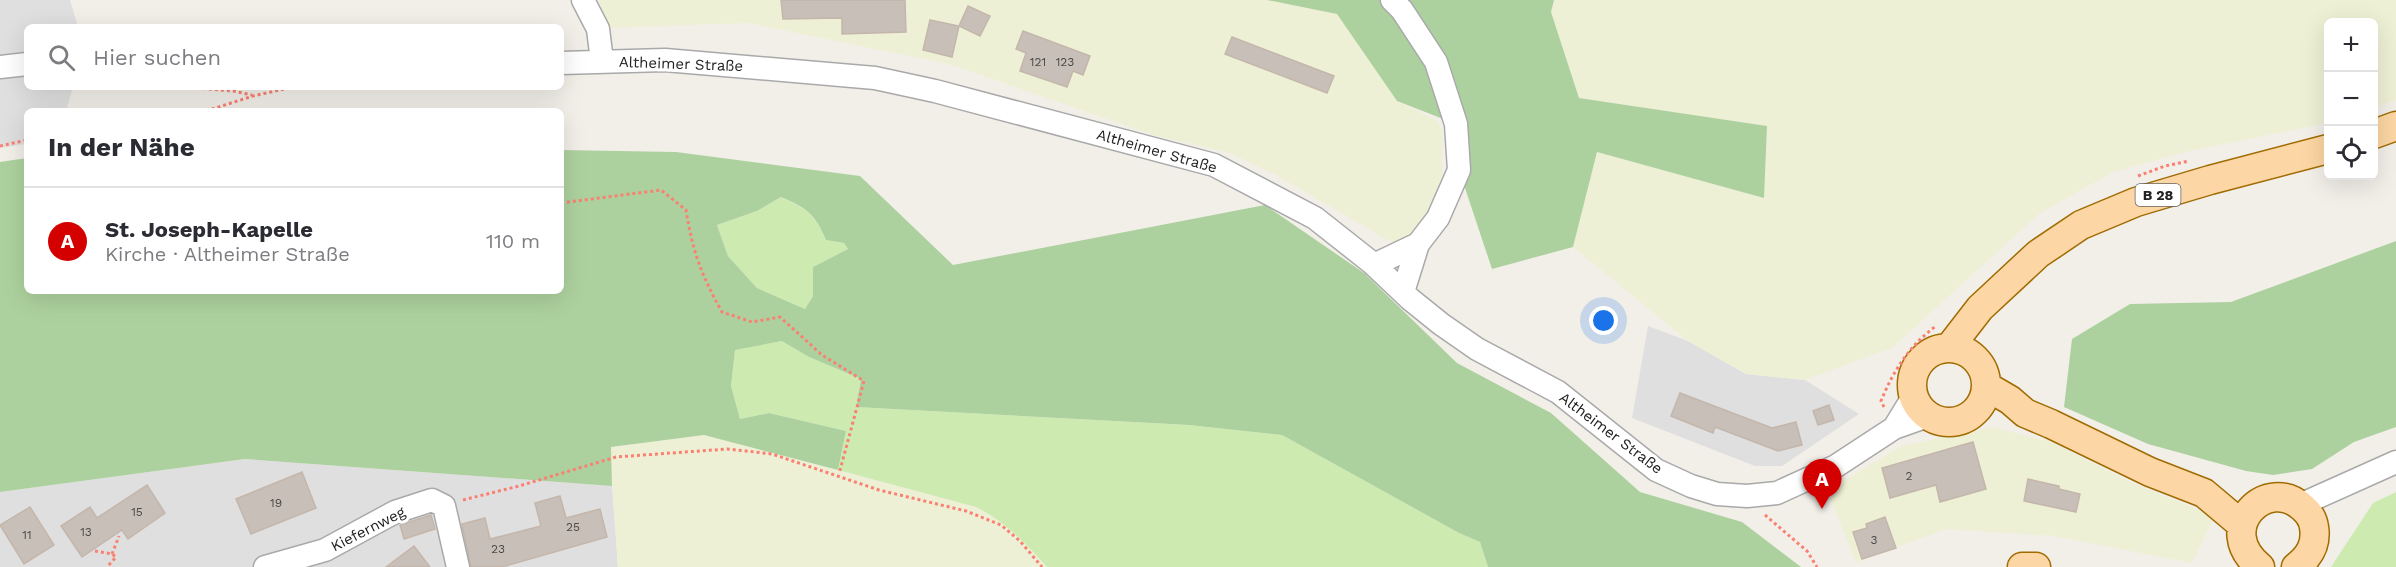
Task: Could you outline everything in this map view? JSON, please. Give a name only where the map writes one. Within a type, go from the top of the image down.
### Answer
[{"type":"main road","points":[[2378,132],[2396,126]]},
{"type":"main road","name":"B 28","points":[[1960,352],[2007,284],[2038,254],[2081,225],[2136,202],[2324,150]]},
{"type":"main road","points":[[1937,350],[1960,352],[1984,375],[1981,399],[1965,419],[1940,422],[1921,407],[1911,386],[1919,364],[1927,355],[1937,350]]},
{"type":"main road","points":[[1981,399],[2010,400],[2025,413],[2150,472],[2204,493],[2227,494],[2245,542]]},
{"type":"main road","points":[[2245,542],[2268,499],[2279,497],[2290,499],[2307,515],[2315,537],[2306,559],[2296,567]]},
{"type":"main road","points":[[2022,567],[2036,567]]},
{"type":"street","points":[[584,0],[598,29],[602,61]]},
{"type":"street","points":[[1392,0],[1402,10],[1436,62],[1456,124],[1459,170],[1438,218],[1418,244],[1403,292]]},
{"type":"street","name":"Altheimer Straße","points":[[564,63],[665,60],[875,78],[935,91],[1214,165],[1315,218],[1374,265],[1441,324],[1477,349],[1558,392],[1656,470],[1691,486],[1717,494],[1747,496],[1777,493],[1809,480],[1858,453],[1921,407]]},
{"type":"street","points":[[0,67],[24,64]]},
{"type":"street","points":[[1374,265],[1418,244]]},
{"type":"street","points":[[2307,515],[2355,482],[2396,462]]},
{"type":"street","name":"Kiefernweg","points":[[265,567],[325,550],[395,512],[432,500],[444,506]]},
{"type":"street","points":[[444,506],[459,567]]},
{"type":"path","points":[[221,90],[253,96]]},
{"type":"path","points":[[215,108],[280,90]]},
{"type":"path","points":[[0,146],[24,141]]},
{"type":"path","points":[[564,203],[661,190],[686,210],[692,248],[722,312],[752,322],[780,317],[822,355],[864,381],[838,475]]},
{"type":"path","points":[[444,506],[615,457],[727,449],[772,454],[879,490],[966,511],[1001,525],[1020,541],[1042,567]]},
{"type":"path","points":[[1747,496],[1770,520],[1807,551],[1817,567]]},
{"type":"path","points":[[112,554],[119,536]]},
{"type":"path","points":[[95,551],[116,557],[107,567]]},
{"type":"shaded area","points":[[0,0],[70,0],[77,24],[24,24],[24,90],[72,90],[67,108],[24,108],[24,144],[0,148]]},
{"type":"shaded area","points":[[1648,326],[1688,341],[1746,374],[1805,380],[1859,414],[1782,466],[1755,466],[1632,418]]},
{"type":"shaded area","points":[[245,459],[612,486],[618,567],[0,567],[0,492]]},
{"type":"green space","points":[[599,0],[1267,0],[1338,14],[1397,101],[1436,120],[1443,132],[1442,175],[1427,220],[1406,248],[1384,238],[1278,176],[1230,153],[1153,135],[949,64],[749,23],[608,28]]},
{"type":"green space","points":[[1267,0],[1554,0],[1551,12],[1579,98],[1767,126],[1764,198],[1597,152],[1573,247],[1492,269],[1459,170],[1456,124],[1397,101],[1337,14]]},
{"type":"green space","points":[[1554,0],[2396,0],[2396,100],[2378,107],[2378,18],[2324,18],[2324,124],[2185,152],[2113,172],[2039,214],[1892,348],[1805,380],[1746,374],[1688,341],[1573,247],[1597,152],[1764,198],[1767,126],[1579,98],[1551,12]]},
{"type":"green space","points":[[564,150],[676,152],[860,176],[953,265],[1265,205],[1364,273],[1457,363],[1551,413],[1640,492],[1742,522],[1801,567],[1488,567],[1480,542],[1459,533],[1282,435],[1189,425],[856,407],[861,379],[809,357],[782,341],[735,350],[731,386],[740,419],[769,413],[846,431],[838,470],[704,435],[611,447],[612,486],[245,459],[0,492],[0,162],[24,158],[24,294],[564,294]],"holes":[[[781,197],[804,209],[814,218],[826,240],[844,243],[848,249],[813,267],[813,296],[805,309],[757,288],[728,256],[717,225],[757,211]]]},
{"type":"green space","points":[[781,197],[809,213],[826,240],[844,243],[848,249],[813,267],[813,296],[805,309],[757,288],[728,256],[717,225],[757,211]]},
{"type":"green space","points":[[2396,241],[2396,427],[2354,442],[2312,469],[2273,475],[2246,471],[2148,444],[2064,407],[2072,339],[2130,304],[2231,302]]},
{"type":"green space","points":[[783,341],[809,357],[861,379],[856,407],[1189,425],[1282,435],[1459,533],[1480,542],[1488,567],[1047,567],[1006,526],[976,507],[838,470],[846,431],[769,413],[740,419],[731,386],[735,349]]},
{"type":"green space","points":[[1991,427],[2052,442],[2130,482],[2215,516],[2192,563],[2054,536],[1946,529],[1856,562],[1827,491],[1901,446]]},
{"type":"green space","points":[[704,435],[976,507],[1012,529],[1047,567],[618,567],[610,447]]},
{"type":"green space","points":[[2396,492],[2396,567],[2331,567],[2373,503]]},
{"type":"building","points":[[781,0],[905,0],[906,32],[842,34],[842,18],[783,19]]},
{"type":"building","points":[[968,6],[990,16],[980,36],[959,26]]},
{"type":"building","points":[[930,20],[959,26],[952,57],[923,50]]},
{"type":"building","points":[[1023,31],[1090,56],[1083,75],[1073,71],[1067,87],[1020,71],[1026,53],[1016,49]]},
{"type":"building","points":[[1232,37],[1334,76],[1327,93],[1225,54]]},
{"type":"building","points":[[1680,393],[1772,428],[1796,422],[1802,445],[1778,451],[1715,427],[1713,433],[1671,416]]},
{"type":"building","points":[[1829,405],[1834,420],[1818,425],[1813,411]]},
{"type":"building","points":[[1973,442],[1986,489],[1940,502],[1936,485],[1890,498],[1882,468]]},
{"type":"building","points":[[302,472],[316,508],[251,534],[236,499]]},
{"type":"building","points":[[2028,479],[2059,486],[2059,489],[2080,494],[2076,512],[2024,501]]},
{"type":"building","points":[[147,485],[165,513],[128,539],[122,530],[82,557],[61,526],[90,507],[97,518]]},
{"type":"building","points":[[560,496],[566,518],[600,509],[607,537],[502,567],[471,567],[462,524],[485,518],[490,539],[541,526],[535,503]]},
{"type":"building","points":[[30,507],[54,545],[24,564],[0,525]]},
{"type":"building","points":[[431,515],[435,529],[404,539],[400,525]]},
{"type":"building","points":[[1885,517],[1896,548],[1862,559],[1853,532],[1867,528],[1866,524]]},
{"type":"building","points":[[414,546],[430,567],[386,567]]},
{"type":"place","name":"St. Joseph-Kapelle","points":[[1822,509]]}]
